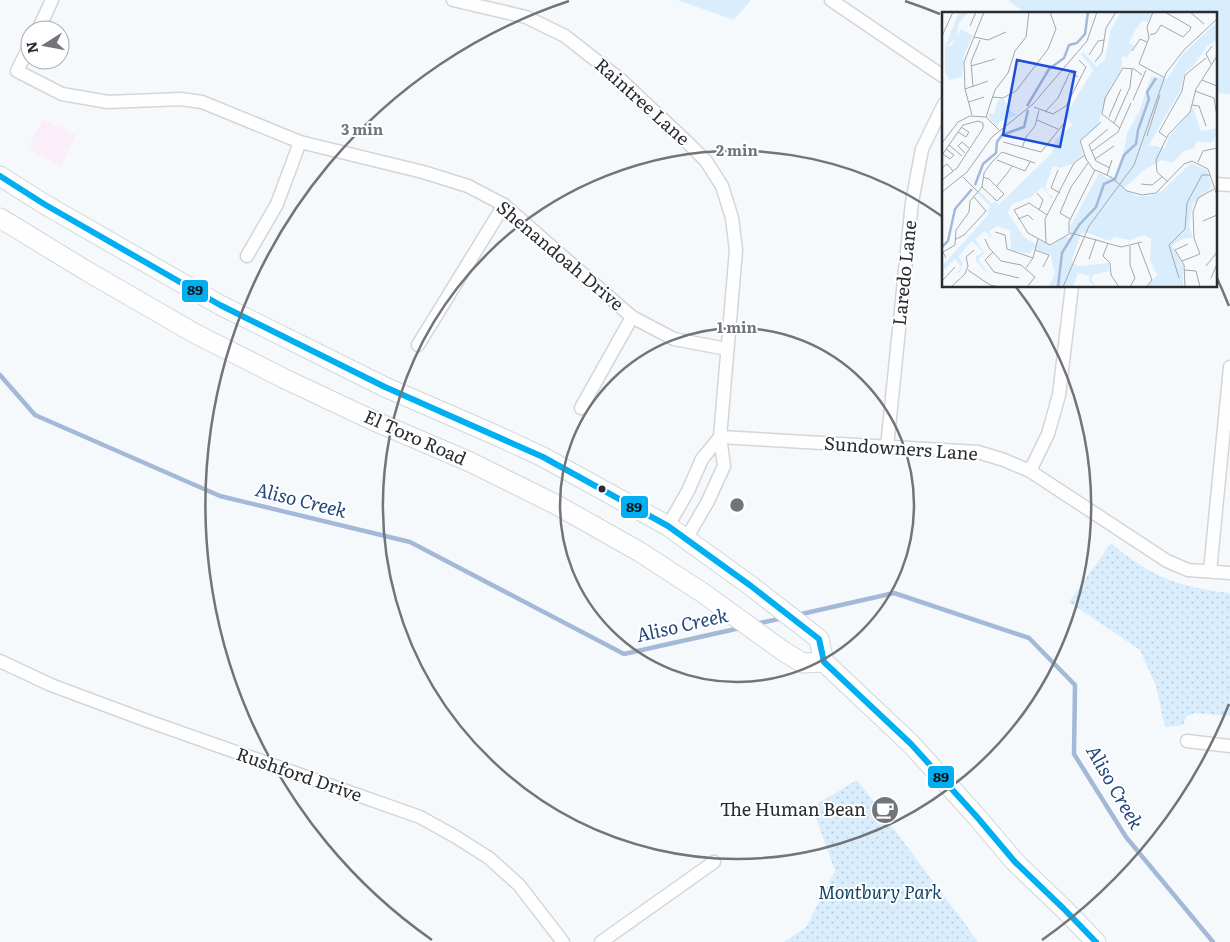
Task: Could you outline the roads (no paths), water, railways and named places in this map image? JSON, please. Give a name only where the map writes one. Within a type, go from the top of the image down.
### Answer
[{"type":"main road","name":"El Toro Road","points":[[0,176],[44,204],[220,305],[385,387],[500,437],[543,458],[668,526],[751,586],[819,639],[824,662],[803,664],[640,552],[555,504],[470,462],[372,420],[194,333],[0,218]]},
{"type":"main road","points":[[824,662],[910,744],[978,817],[1015,862],[1096,942]]},
{"type":"street","points":[[43,20],[52,0]]},
{"type":"street","name":"Raintree Lane","points":[[453,0],[526,17],[565,36],[621,80],[687,142],[706,162],[722,186],[732,218],[736,250],[720,437],[724,466],[707,503],[686,539]]},
{"type":"street","points":[[831,0],[942,76]]},
{"type":"street","name":"Shenandoah Drive","points":[[20,65],[17,71],[62,94],[108,102],[181,99],[202,102],[300,142],[423,172],[468,186],[504,205],[632,317],[674,339],[727,348]]},
{"type":"street","name":"Laredo Lane","points":[[887,447],[912,202],[922,149],[942,108]]},
{"type":"street","points":[[247,256],[277,204],[300,142]]},
{"type":"street","points":[[418,345],[504,205]]},
{"type":"street","points":[[1030,471],[1048,434],[1059,395],[1072,288]]},
{"type":"street","points":[[581,408],[632,317]]},
{"type":"street","points":[[1210,571],[1230,367]]},
{"type":"street","points":[[668,526],[688,491],[702,459],[720,437]]},
{"type":"street","name":"Sundowners Lane","points":[[720,437],[978,452],[1030,471],[1167,561],[1188,570],[1230,573]]},
{"type":"street","points":[[694,478],[714,488]]},
{"type":"street","name":"Rushford Drive","points":[[0,661],[51,685],[145,720],[420,817],[489,858],[519,885],[563,942]]},
{"type":"street","points":[[1188,741],[1230,746]]},
{"type":"street","points":[[601,942],[714,862]]},
{"type":"waterway","name":"Aliso Creek","points":[[0,375],[35,415],[220,496],[410,542],[624,654],[740,628]]},
{"type":"waterway","name":"Aliso Creek","points":[[797,615],[894,593],[1029,638],[1075,685],[1074,754],[1126,837],[1213,942]]},
{"type":"waterway","name":"Aliso Creek","points":[[755,624],[784,618]]},
{"type":"place","name":"The Human Bean","points":[[885,810]]},
{"type":"park label","name":"Montbury Park","points":[[880,893]]}]
